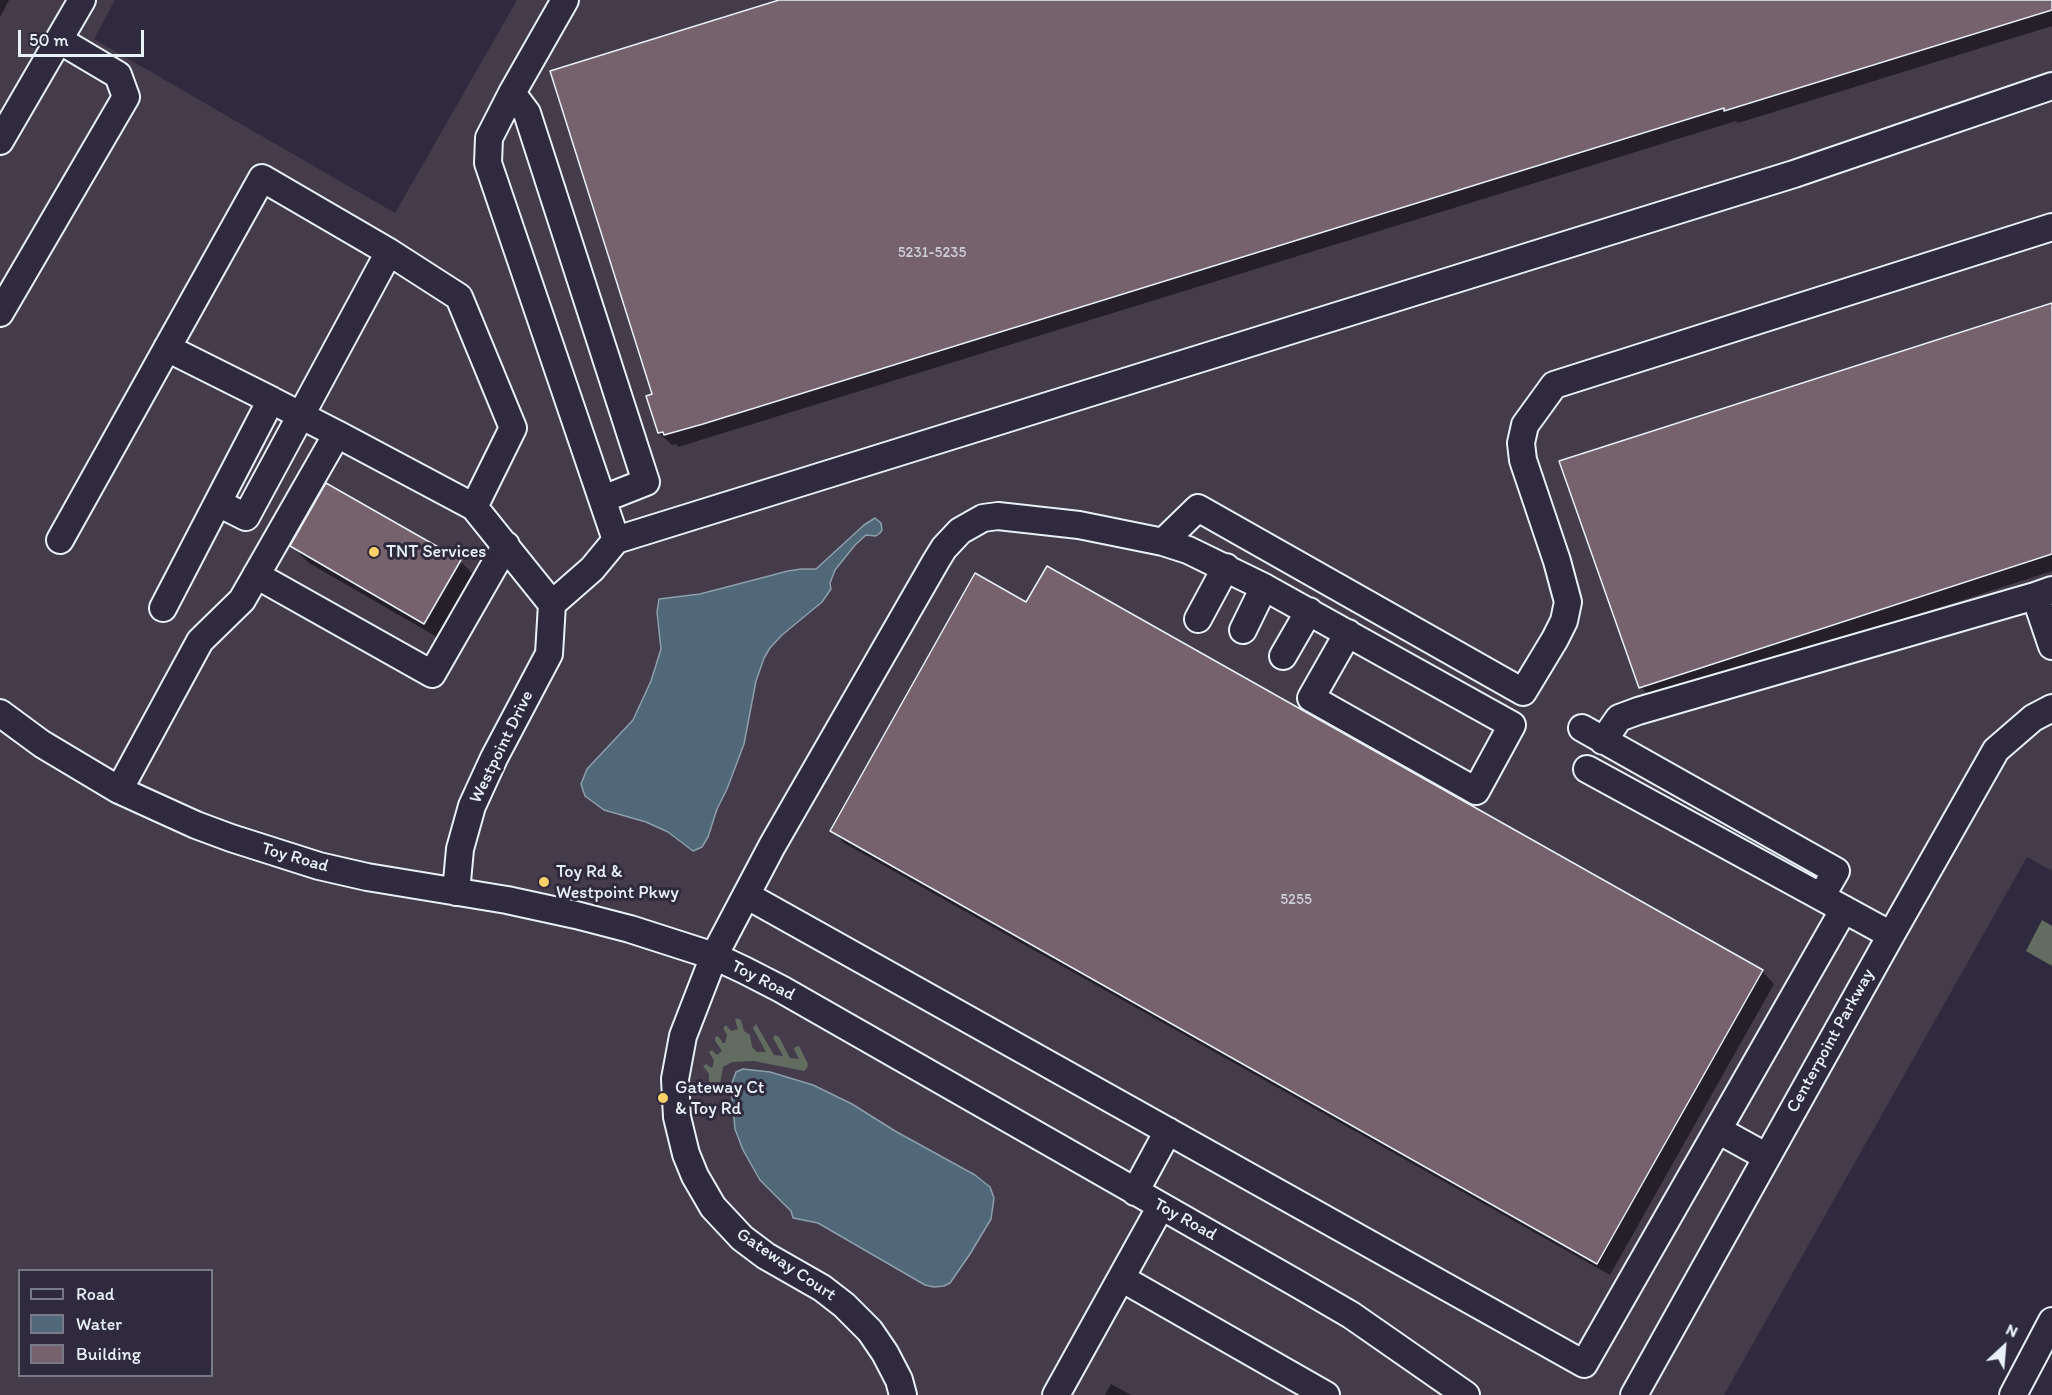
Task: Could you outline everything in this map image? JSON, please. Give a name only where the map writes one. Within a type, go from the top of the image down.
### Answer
[{"type":"street","points":[[0,141],[82,0]]},
{"type":"street","points":[[565,0],[489,138],[488,163],[616,540]]},
{"type":"street","points":[[0,313],[126,97],[118,75],[58,40]]},
{"type":"street","points":[[167,348],[302,415],[474,507],[552,604],[591,569],[616,540],[1794,174],[2052,86]]},
{"type":"street","points":[[512,93],[527,113],[646,482],[603,499]]},
{"type":"street","points":[[60,540],[262,178],[389,252],[459,297],[513,428],[474,507]]},
{"type":"street","points":[[1163,542],[1198,508],[1523,692],[1564,621],[1568,602],[1523,460],[1521,443],[1521,434],[1525,424],[1554,385],[2052,227]]},
{"type":"street","points":[[218,503],[246,517],[389,252]]},
{"type":"street","points":[[163,608],[271,400]]},
{"type":"street","points":[[119,790],[200,641],[242,600],[337,434]]},
{"type":"street","name":"Gateway Court","points":[[903,1395],[899,1380],[885,1353],[870,1331],[844,1305],[822,1288],[766,1256],[742,1238],[713,1207],[695,1176],[686,1154],[677,1117],[675,1079],[683,1036],[714,956],[772,846],[936,561],[944,548],[960,531],[983,518],[998,516],[1079,525],[1163,542],[1188,550],[1264,587],[1348,633],[1512,725],[1476,791],[1311,698],[1348,633]]},
{"type":"street","points":[[256,575],[432,674],[506,545]]},
{"type":"street","points":[[1198,619],[1226,567]]},
{"type":"street","points":[[1242,630],[1264,587]]},
{"type":"street","points":[[1821,897],[1836,871],[1592,734],[1619,718],[1638,711],[2043,593],[2052,646]]},
{"type":"street","name":"Westpoint Drive","points":[[456,892],[460,849],[472,806],[494,758],[549,654],[552,604]]},
{"type":"street","points":[[1283,656],[1309,612]]},
{"type":"street","points":[[1428,678],[1445,649]]},
{"type":"street","name":"Centerpoint Parkway","points":[[1634,1395],[1890,935],[1996,750],[2033,718],[2052,708]]},
{"type":"street","name":"Toy Road","points":[[0,713],[42,744],[119,790],[196,825],[268,851],[367,877],[576,915],[714,956],[781,989],[1351,1316],[1466,1395]]},
{"type":"street","points":[[1587,770],[1890,935]]},
{"type":"street","points":[[746,895],[1584,1364],[1844,909]]},
{"type":"street","points":[[1718,1130],[1767,1157]]},
{"type":"street","points":[[1135,1192],[1168,1131]]},
{"type":"street","points":[[1056,1395],[1161,1206]]},
{"type":"street","points":[[1121,1278],[1326,1395]]},
{"type":"street","points":[[2013,1395],[2052,1321]]},
{"type":"shaded area","points":[[0,0],[115,0],[94,39],[395,213],[517,0],[2052,0],[2052,871],[2027,857],[1724,1395],[0,1395]]},
{"type":"green space","points":[[2042,920],[2052,926],[2052,966],[2026,951]]},
{"type":"green space","points":[[737,1018],[741,1020],[744,1031],[750,1035],[752,1047],[757,1052],[766,1052],[753,1028],[756,1024],[774,1055],[783,1056],[773,1038],[775,1035],[779,1037],[790,1058],[799,1059],[794,1049],[799,1046],[808,1064],[807,1068],[804,1071],[754,1061],[732,1062],[723,1067],[720,1084],[713,1085],[703,1066],[706,1064],[712,1068],[714,1061],[709,1052],[712,1050],[717,1055],[722,1051],[715,1037],[718,1036],[725,1043],[727,1035],[723,1028],[726,1025],[731,1031],[738,1029],[735,1020]]},
{"type":"water","points":[[875,518],[881,523],[880,533],[876,536],[866,535],[855,545],[835,570],[830,583],[831,589],[822,602],[782,635],[764,658],[756,681],[744,744],[702,847],[693,851],[668,832],[646,822],[604,810],[585,796],[581,784],[587,769],[633,720],[651,681],[661,649],[657,612],[659,599],[700,594],[788,571],[816,569],[864,525]]},
{"type":"water","points":[[743,1069],[770,1072],[813,1085],[852,1104],[895,1131],[975,1175],[990,1187],[994,1198],[991,1219],[950,1283],[934,1287],[925,1285],[818,1223],[793,1218],[791,1211],[760,1180],[743,1150],[735,1129],[731,1086],[736,1072]]},
{"type":"building","points":[[779,0],[2052,0],[2052,10],[1724,111],[1724,108],[664,435],[663,432],[658,433],[646,396],[652,394],[550,71]]},
{"type":"building","points":[[2052,303],[2052,554],[1639,688],[1559,461]]},
{"type":"building","name":"TNT Services","points":[[326,483],[461,560],[424,624],[290,546]]},
{"type":"building","points":[[1047,566],[1763,970],[1597,1264],[830,831],[975,573],[1026,602]]},
{"type":"place","name":"TNT Services","points":[[374,552]]},
{"type":"place","name":"Toy Rd & Westpoint Pkwy","points":[[544,882]]},
{"type":"place","name":"Gateway Ct & Toy Rd","points":[[663,1098]]}]
